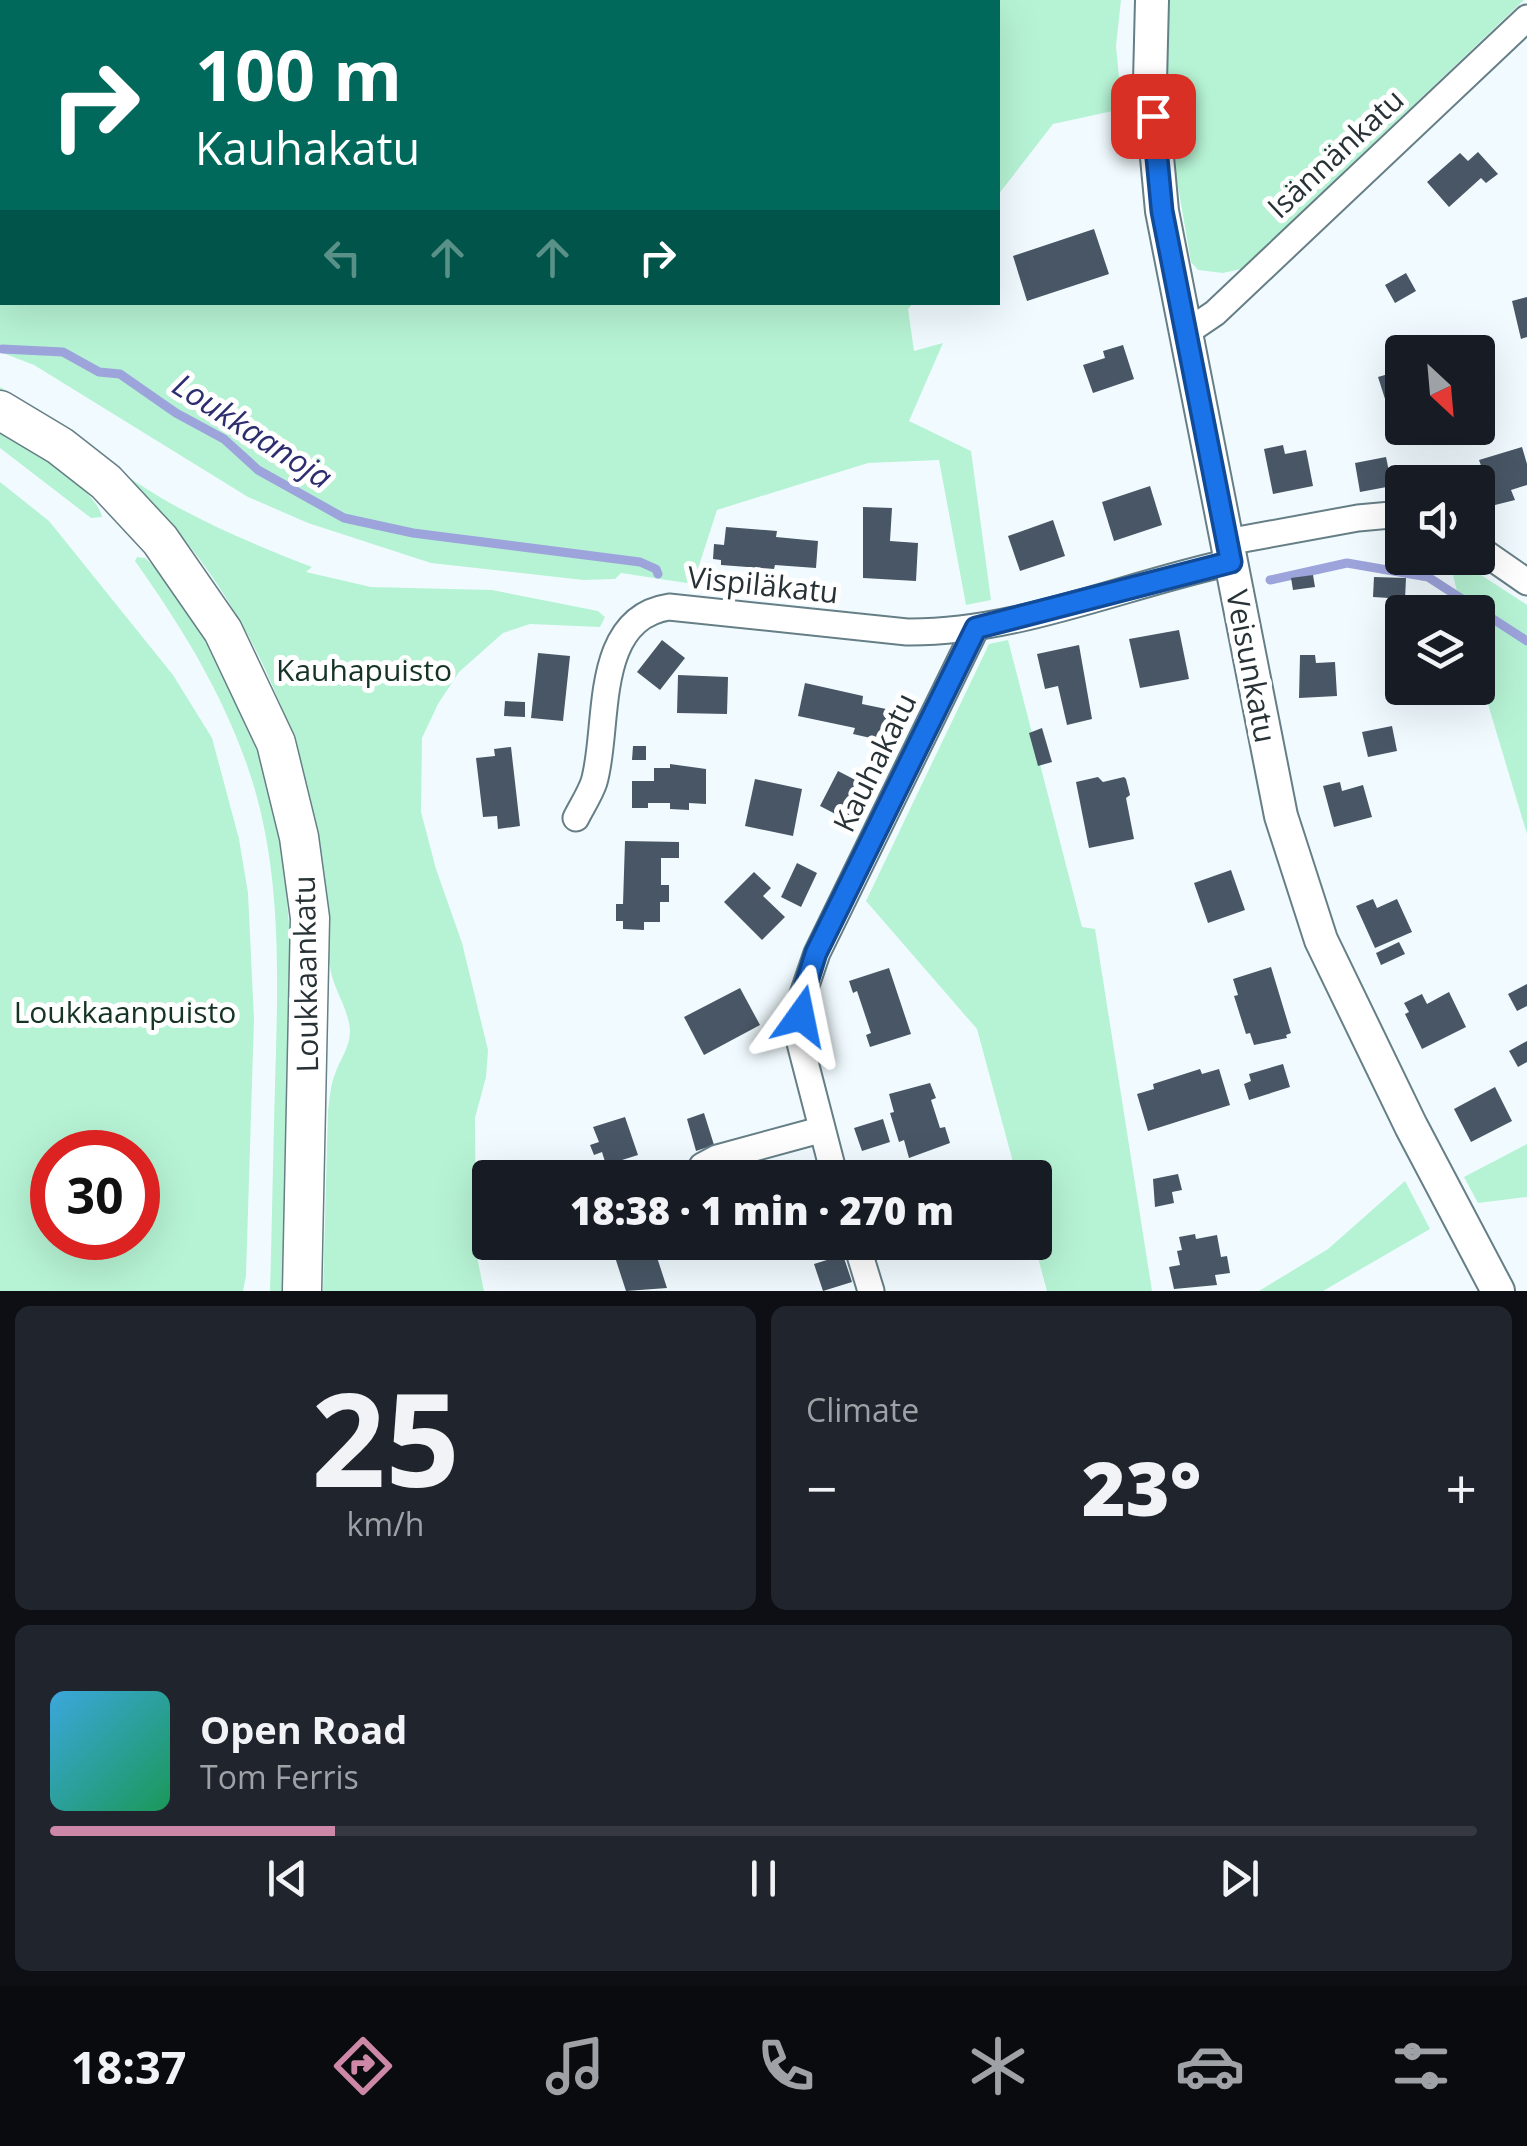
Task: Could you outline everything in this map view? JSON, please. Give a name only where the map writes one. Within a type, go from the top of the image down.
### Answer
[{"type":"main road","name":"Loukkaankatu","points":[[0,410],[60,446],[106,482],[160,540],[223,631],[276,743],[300,837],[310,918],[302,1291]]},
{"type":"street","name":"Veisunkatu","points":[[1152,0],[1150,82],[1159,185],[1281,816],[1321,940],[1411,1126],[1498,1291]]},
{"type":"street","name":"Isännänkatu","points":[[1187,332],[1215,313],[1527,18]]},
{"type":"street","points":[[976,628],[1229,552],[1358,518],[1385,516]]},
{"type":"street","points":[[1495,560],[1527,582]]},
{"type":"street","name":"Vispiläkatu","points":[[576,818],[594,782],[605,691],[614,659],[628,628],[654,610],[669,608],[906,632],[976,628]]},
{"type":"street","name":"Kauhakatu","points":[[829,1160],[799,1039],[803,994],[816,953],[976,628]]},
{"type":"street","points":[[713,1160],[820,1130]]},
{"type":"street","points":[[862,1260],[871,1291]]},
{"type":"green space","points":[[1000,0],[1121,0],[1116,46],[1122,109],[1053,124],[1000,192]]},
{"type":"green space","points":[[1166,0],[1524,0],[1241,269],[1223,273],[1198,270],[1191,262],[1163,79]]},
{"type":"green space","points":[[0,305],[911,305],[908,309],[914,351],[943,343],[909,421],[971,451],[991,600],[966,605],[939,460],[868,463],[717,510],[693,584],[621,573],[615,579],[583,580],[431,563],[308,523],[248,497],[34,365],[0,352]]},
{"type":"green space","name":"Kauhapuisto","points":[[0,387],[158,496],[234,535],[312,567],[306,572],[371,587],[492,590],[598,611],[605,617],[600,627],[530,624],[503,633],[459,672],[422,738],[421,812],[462,943],[488,1050],[486,1077],[475,1118],[475,1160],[472,1160],[472,1260],[478,1260],[484,1291],[323,1291],[328,1111],[332,1083],[350,1031],[330,967],[317,831],[295,744],[260,658],[214,579],[187,542],[102,460],[0,391]]},
{"type":"green space","points":[[0,433],[74,481],[102,517],[91,518],[0,448]]},
{"type":"green space","name":"Loukkaanpuisto","points":[[0,482],[49,521],[173,675],[212,738],[239,839],[248,893],[254,1019],[243,1291],[0,1291]]},
{"type":"green space","points":[[137,557],[145,558],[160,572],[211,650],[261,760],[281,837],[292,956],[286,1291],[270,1291],[277,965],[267,845],[248,768],[226,713],[184,635],[135,561]]},
{"type":"green space","points":[[1453,575],[1481,575],[1527,605],[1527,834],[1488,705],[1495,705],[1495,595],[1458,595]]},
{"type":"green space","points":[[1008,640],[1082,927],[1095,929],[1152,1291],[1047,1291],[1039,1260],[1052,1260],[1052,1160],[1012,1160],[977,1029],[866,901],[989,644]]},
{"type":"green space","points":[[1527,1144],[1527,1197],[1478,1203],[1464,1177]]},
{"type":"green space","points":[[1405,1181],[1430,1229],[1323,1291],[1259,1291],[1328,1249]]},
{"type":"building","points":[[1478,152],[1498,174],[1486,183],[1481,178],[1449,207],[1427,182],[1460,153],[1468,161]]},
{"type":"building","points":[[1094,229],[1109,274],[1027,301],[1013,256]]},
{"type":"building","points":[[1406,273],[1416,291],[1395,303],[1385,285]]},
{"type":"building","points":[[1527,297],[1527,337],[1521,339],[1512,301]]},
{"type":"building","points":[[1123,345],[1134,379],[1093,393],[1083,365],[1105,358],[1103,351]]},
{"type":"building","points":[[1385,375],[1385,399],[1378,377]]},
{"type":"building","points":[[1283,445],[1285,454],[1306,450],[1313,486],[1273,494],[1264,449]]},
{"type":"building","points":[[1522,447],[1527,485],[1511,490],[1515,500],[1495,505],[1495,465],[1481,465],[1479,460]]},
{"type":"building","points":[[1386,457],[1385,487],[1360,492],[1355,463]]},
{"type":"building","points":[[1150,486],[1162,525],[1114,541],[1102,502]]},
{"type":"building","points":[[863,507],[892,508],[890,541],[918,543],[916,581],[863,578]]},
{"type":"building","points":[[1053,520],[1065,556],[1020,571],[1008,536]]},
{"type":"building","points":[[726,527],[777,531],[776,537],[818,541],[816,568],[721,565],[721,560],[713,559],[714,544],[724,545]]},
{"type":"building","points":[[1313,575],[1315,587],[1293,590],[1291,578]]},
{"type":"building","points":[[1374,577],[1406,578],[1405,595],[1373,597]]},
{"type":"building","points":[[1179,630],[1189,679],[1140,688],[1129,639]]},
{"type":"building","points":[[662,640],[685,658],[660,690],[637,672]]},
{"type":"building","points":[[1079,645],[1092,719],[1067,725],[1058,686],[1045,689],[1037,654]]},
{"type":"building","points":[[538,653],[570,656],[563,721],[531,718]]},
{"type":"building","points":[[1300,655],[1315,655],[1316,663],[1335,662],[1337,696],[1299,698]]},
{"type":"building","points":[[678,675],[728,677],[727,714],[677,713]]},
{"type":"building","points":[[805,683],[863,696],[862,704],[891,710],[884,741],[853,734],[855,728],[798,716]]},
{"type":"building","points":[[505,701],[525,702],[525,717],[504,716]]},
{"type":"building","points":[[1392,726],[1397,751],[1368,757],[1362,732]]},
{"type":"building","points":[[1042,728],[1052,762],[1038,766],[1029,733]]},
{"type":"building","points":[[633,746],[646,746],[646,760],[632,760]]},
{"type":"building","points":[[511,747],[520,826],[498,829],[497,816],[483,817],[476,758],[495,756],[494,749]]},
{"type":"building","points":[[670,764],[706,769],[706,804],[689,803],[689,810],[670,809],[670,803],[632,808],[632,781],[654,781],[654,768],[670,768]]},
{"type":"building","points":[[838,771],[871,788],[853,823],[820,806]]},
{"type":"building","points":[[1098,777],[1103,782],[1126,779],[1134,839],[1089,848],[1076,782]]},
{"type":"building","points":[[755,779],[802,789],[793,836],[745,826]]},
{"type":"building","points":[[1340,782],[1342,791],[1363,785],[1372,817],[1334,827],[1323,786]]},
{"type":"building","points":[[625,841],[679,842],[679,858],[661,858],[661,885],[669,885],[669,902],[660,902],[660,922],[644,922],[644,930],[623,929],[623,921],[616,921],[616,904],[623,904]]},
{"type":"building","points":[[797,863],[817,873],[801,907],[781,897]]},
{"type":"building","points":[[1231,870],[1245,910],[1208,923],[1194,883]]},
{"type":"building","points":[[754,872],[771,888],[763,896],[785,917],[762,940],[724,902]]},
{"type":"building","points":[[1373,899],[1377,908],[1397,899],[1412,932],[1375,948],[1356,906]]},
{"type":"building","points":[[1399,942],[1405,954],[1381,965],[1376,953]]},
{"type":"building","points":[[1271,967],[1291,1033],[1287,1038],[1254,1045],[1250,1033],[1246,1034],[1233,979]]},
{"type":"building","points":[[889,968],[911,1034],[870,1047],[866,1035],[871,1033],[857,991],[853,993],[849,981]]},
{"type":"building","points":[[1527,984],[1527,1006],[1517,1011],[1508,994]]},
{"type":"building","points":[[740,988],[760,1025],[704,1055],[684,1017]]},
{"type":"building","points":[[1449,992],[1466,1027],[1422,1049],[1405,1014],[1409,1012],[1404,1003],[1422,994],[1427,1004]]},
{"type":"building","points":[[1527,1041],[1527,1062],[1518,1067],[1509,1051]]},
{"type":"building","points":[[1283,1064],[1290,1087],[1249,1100],[1244,1084],[1251,1081],[1249,1074]]},
{"type":"building","points":[[1200,1069],[1202,1074],[1219,1069],[1230,1105],[1148,1131],[1137,1094],[1154,1089],[1153,1084]]},
{"type":"building","points":[[930,1083],[940,1128],[945,1127],[950,1143],[909,1158],[904,1140],[899,1142],[889,1094]]},
{"type":"building","points":[[1495,1087],[1512,1121],[1471,1142],[1454,1109]]},
{"type":"building","points":[[704,1113],[714,1145],[696,1151],[687,1119]]},
{"type":"building","points":[[625,1117],[638,1155],[604,1160],[602,1152],[594,1155],[590,1145],[599,1142],[593,1127]]},
{"type":"building","points":[[883,1119],[890,1142],[862,1151],[854,1128]]},
{"type":"building","points":[[1178,1174],[1182,1190],[1172,1192],[1174,1203],[1155,1207],[1153,1179]]},
{"type":"building","points":[[1195,1234],[1196,1239],[1217,1235],[1221,1257],[1227,1256],[1230,1273],[1215,1275],[1217,1285],[1174,1289],[1169,1267],[1180,1265],[1179,1237]]},
{"type":"building","points":[[616,1260],[658,1260],[667,1288],[626,1291]]},
{"type":"building","points":[[845,1260],[852,1282],[823,1291],[814,1264]]},
{"type":"waterway","name":"Loukkaanoja","points":[[2,349],[63,352],[99,372],[120,374],[176,413],[224,439],[258,470],[344,518],[413,533],[640,562],[656,569],[658,574]]},
{"type":"waterway","points":[[1270,580],[1347,563],[1428,577],[1527,641]]},
{"type":"route","points":[[801,1016],[803,994],[816,953],[976,628],[1231,562],[1162,211],[1153,116]]}]
